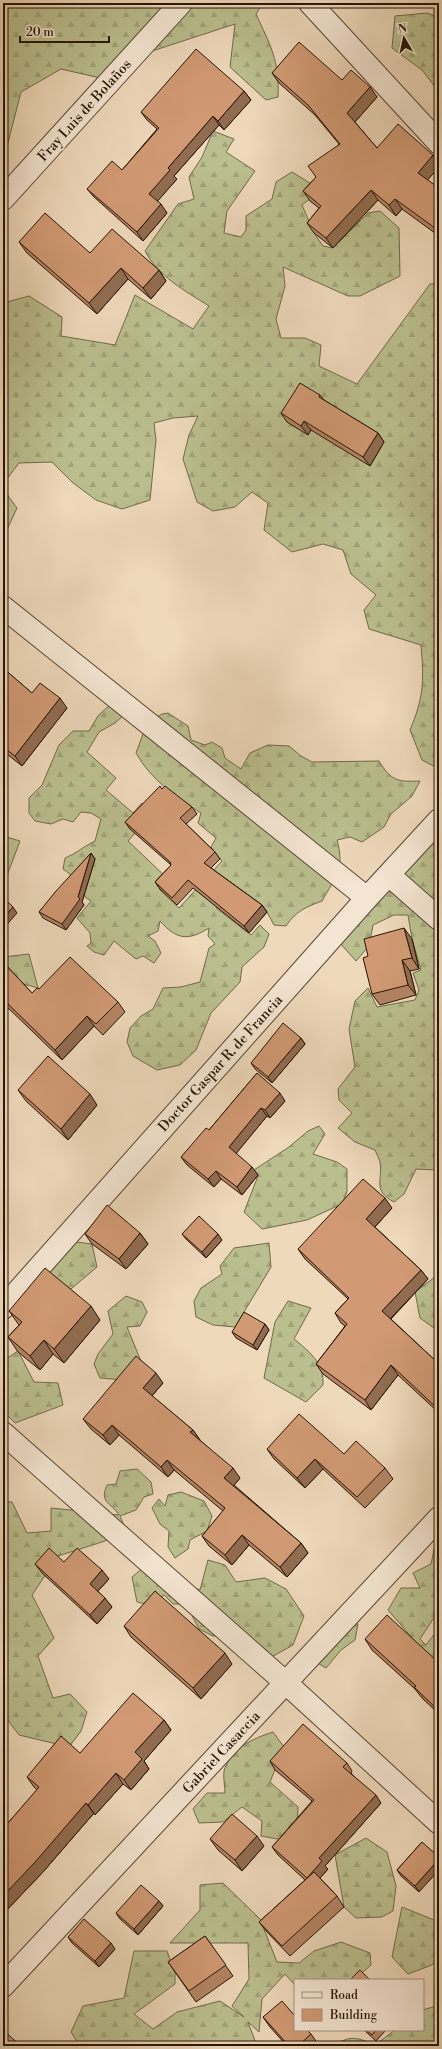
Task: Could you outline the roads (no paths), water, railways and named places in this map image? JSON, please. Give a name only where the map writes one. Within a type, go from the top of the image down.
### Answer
[{"type":"street","name":"Fray Luis de Bolaños","points":[[3,199],[181,3]]},
{"type":"street","points":[[310,3],[439,143]]},
{"type":"street","points":[[3,607],[367,898]]},
{"type":"street","name":"Doctor Gaspar R. de Francia","points":[[3,1308],[367,898],[439,820]]},
{"type":"street","points":[[389,875],[439,919]]},
{"type":"street","points":[[3,1433],[286,1684],[439,1823]]},
{"type":"street","name":"Gabriel Casaccia","points":[[3,1986],[286,1684],[439,1518]]}]
